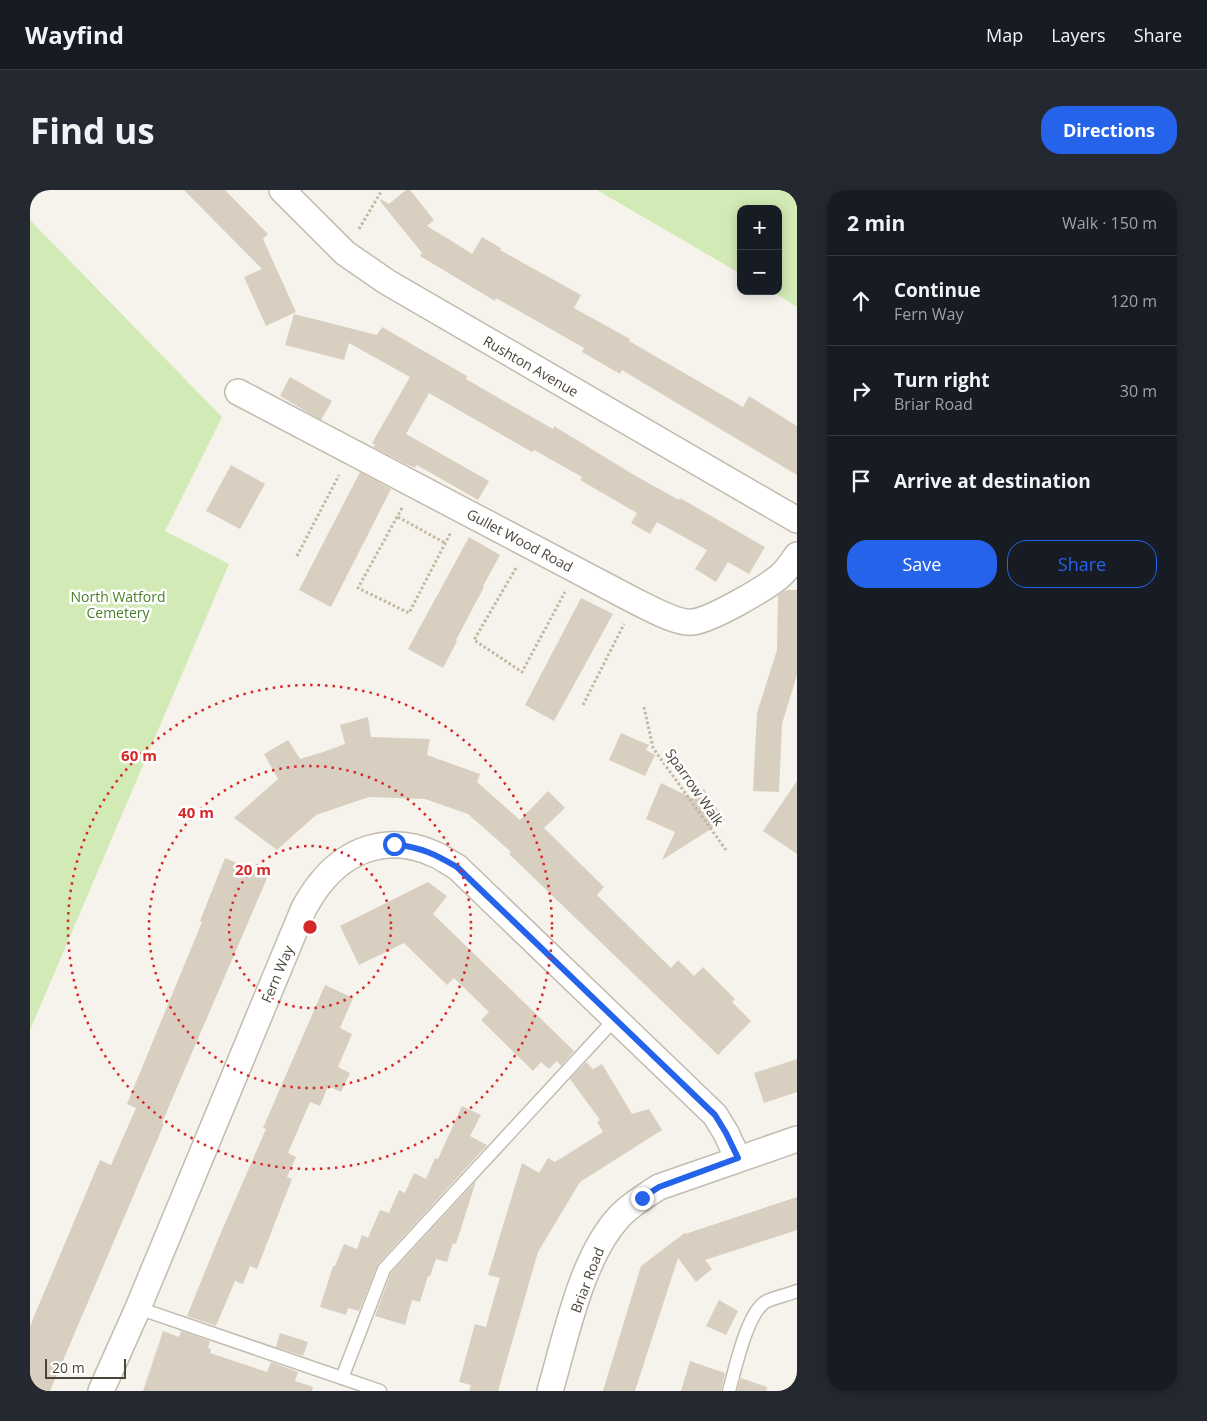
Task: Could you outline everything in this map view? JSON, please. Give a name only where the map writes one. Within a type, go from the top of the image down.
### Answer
[{"type":"street","name":"Rushton Avenue","points":[[282,190],[345,253],[387,282],[797,520]]},
{"type":"street","name":"Gullet Wood Road","points":[[238,392],[635,602],[676,619],[691,623],[708,618],[768,584],[789,566],[797,555]]},
{"type":"street","name":"Fern Way","points":[[102,1391],[304,908],[319,885],[337,865],[356,853],[375,846],[394,844],[418,848],[435,854],[457,867],[715,1115],[738,1158]]},
{"type":"street","name":"Briar Road","points":[[550,1391],[582,1283],[594,1254],[619,1216],[659,1187],[797,1139]]},
{"type":"lane","points":[[342,1378],[384,1269],[615,1019]]},
{"type":"lane","points":[[728,1391],[748,1327],[758,1309],[766,1302],[797,1291]]},
{"type":"lane","points":[[138,1308],[380,1391]]},
{"type":"path","points":[[345,253],[382,190]]},
{"type":"path","points":[[296,556],[352,452]]},
{"type":"path","points":[[414,485],[358,588],[409,613],[462,509]]},
{"type":"path","points":[[398,517],[445,543]]},
{"type":"path","points":[[530,545],[474,640],[522,672],[577,570]]},
{"type":"path","points":[[583,705],[635,602]]},
{"type":"path","name":"Sparrow Walk","points":[[644,707],[653,748],[726,850]]},
{"type":"green space","points":[[597,190],[797,190],[797,307],[778,295],[782,295],[782,205],[737,205],[737,272]]},
{"type":"green space","name":"North Watford Cemetery","points":[[30,220],[222,417],[165,531],[229,564],[30,1030]]},
{"type":"building","points":[[184,190],[225,190],[268,234],[263,239],[296,312],[266,326],[244,277],[262,269]]},
{"type":"building","points":[[406,190],[410,190],[434,220],[427,226],[472,254],[482,237],[501,248],[500,250],[581,295],[574,308],[630,339],[629,341],[743,407],[749,396],[797,426],[797,475],[622,370],[620,374],[582,352],[584,348],[496,298],[495,301],[420,256],[422,253],[380,201],[381,199],[389,204]]},
{"type":"building","points":[[294,314],[377,335],[382,327],[467,376],[466,379],[509,404],[553,429],[554,426],[634,475],[679,500],[680,498],[765,547],[749,574],[728,562],[716,582],[695,569],[707,550],[657,522],[650,534],[631,523],[637,513],[580,480],[582,477],[534,450],[532,452],[429,393],[406,434],[489,481],[478,500],[417,465],[415,468],[373,447],[375,445],[372,443],[410,377],[349,343],[344,360],[285,345]]},
{"type":"building","points":[[290,377],[332,401],[321,420],[280,396]]},
{"type":"building","points":[[231,465],[265,484],[240,529],[206,511]]},
{"type":"building","points":[[360,472],[391,489],[331,607],[299,590]]},
{"type":"building","points":[[469,537],[500,555],[443,668],[408,649]]},
{"type":"building","points":[[786,590],[797,590],[797,675],[782,724],[779,792],[753,791],[757,713],[777,650],[778,595]]},
{"type":"building","points":[[581,598],[613,614],[554,721],[525,705]]},
{"type":"building","points":[[368,717],[371,737],[430,739],[427,755],[480,774],[477,782],[520,820],[548,791],[565,808],[544,828],[604,887],[597,895],[671,968],[678,960],[694,976],[703,967],[735,999],[732,1002],[751,1021],[718,1055],[509,854],[511,852],[468,814],[425,799],[369,797],[316,815],[277,850],[234,818],[278,779],[264,754],[288,740],[300,759],[323,752],[345,744],[340,725]]},
{"type":"building","points":[[621,733],[649,745],[646,750],[655,755],[645,776],[609,760]]},
{"type":"building","points":[[797,781],[797,854],[763,831]]},
{"type":"building","points":[[661,783],[692,798],[704,789],[725,820],[662,860],[675,832],[646,819]]},
{"type":"building","points":[[225,858],[268,876],[50,1391],[42,1391],[30,1386],[30,1326],[100,1160],[111,1165],[136,1108],[127,1104],[202,922],[200,921]]},
{"type":"building","points":[[428,882],[447,896],[433,914],[574,1051],[561,1066],[557,1061],[549,1069],[541,1062],[533,1071],[481,1020],[489,1012],[454,978],[447,985],[404,943],[359,965],[340,926]]},
{"type":"building","points":[[325,985],[353,998],[340,1028],[352,1034],[338,1067],[350,1073],[341,1092],[328,1086],[320,1106],[310,1102],[288,1153],[296,1157],[287,1177],[292,1179],[257,1269],[250,1266],[243,1284],[235,1281],[216,1326],[187,1316],[266,1129],[263,1128]]},
{"type":"building","points":[[797,1059],[797,1092],[764,1103],[754,1073]]},
{"type":"building","points":[[586,1062],[593,1069],[602,1064],[632,1114],[649,1109],[662,1130],[580,1182],[538,1252],[498,1391],[469,1391],[471,1385],[459,1382],[475,1324],[486,1327],[500,1278],[488,1275],[522,1163],[539,1173],[548,1158],[555,1162],[603,1132],[597,1122],[600,1120],[570,1079]]},
{"type":"building","points":[[462,1106],[481,1115],[470,1136],[487,1145],[378,1264],[359,1311],[348,1308],[346,1315],[320,1307],[333,1266],[335,1266],[344,1244],[357,1249],[362,1235],[368,1238],[380,1210],[389,1213],[399,1190],[405,1193],[414,1173],[426,1179],[435,1158],[438,1159]]},
{"type":"building","points":[[476,1181],[456,1244],[453,1243],[447,1262],[436,1259],[430,1276],[428,1276],[420,1302],[412,1300],[405,1325],[375,1316],[391,1273]]},
{"type":"building","points":[[797,1197],[797,1230],[705,1260],[712,1269],[696,1282],[678,1258],[635,1391],[603,1391],[641,1266],[686,1232],[685,1234]]},
{"type":"building","points":[[719,1300],[738,1311],[726,1335],[706,1326]]},
{"type":"building","points":[[163,1331],[179,1337],[181,1331],[210,1341],[208,1348],[211,1349],[210,1353],[267,1372],[271,1362],[298,1372],[295,1381],[313,1387],[312,1391],[143,1391]]},
{"type":"building","points":[[280,1333],[308,1342],[303,1356],[276,1347]]},
{"type":"building","points":[[690,1361],[725,1373],[721,1391],[681,1391]]},
{"type":"building","points":[[741,1378],[767,1387],[766,1391],[737,1391]]},
{"type":"route","points":[[394,844],[418,848],[435,854],[457,867],[715,1115],[738,1158],[659,1187],[642,1198]]}]
